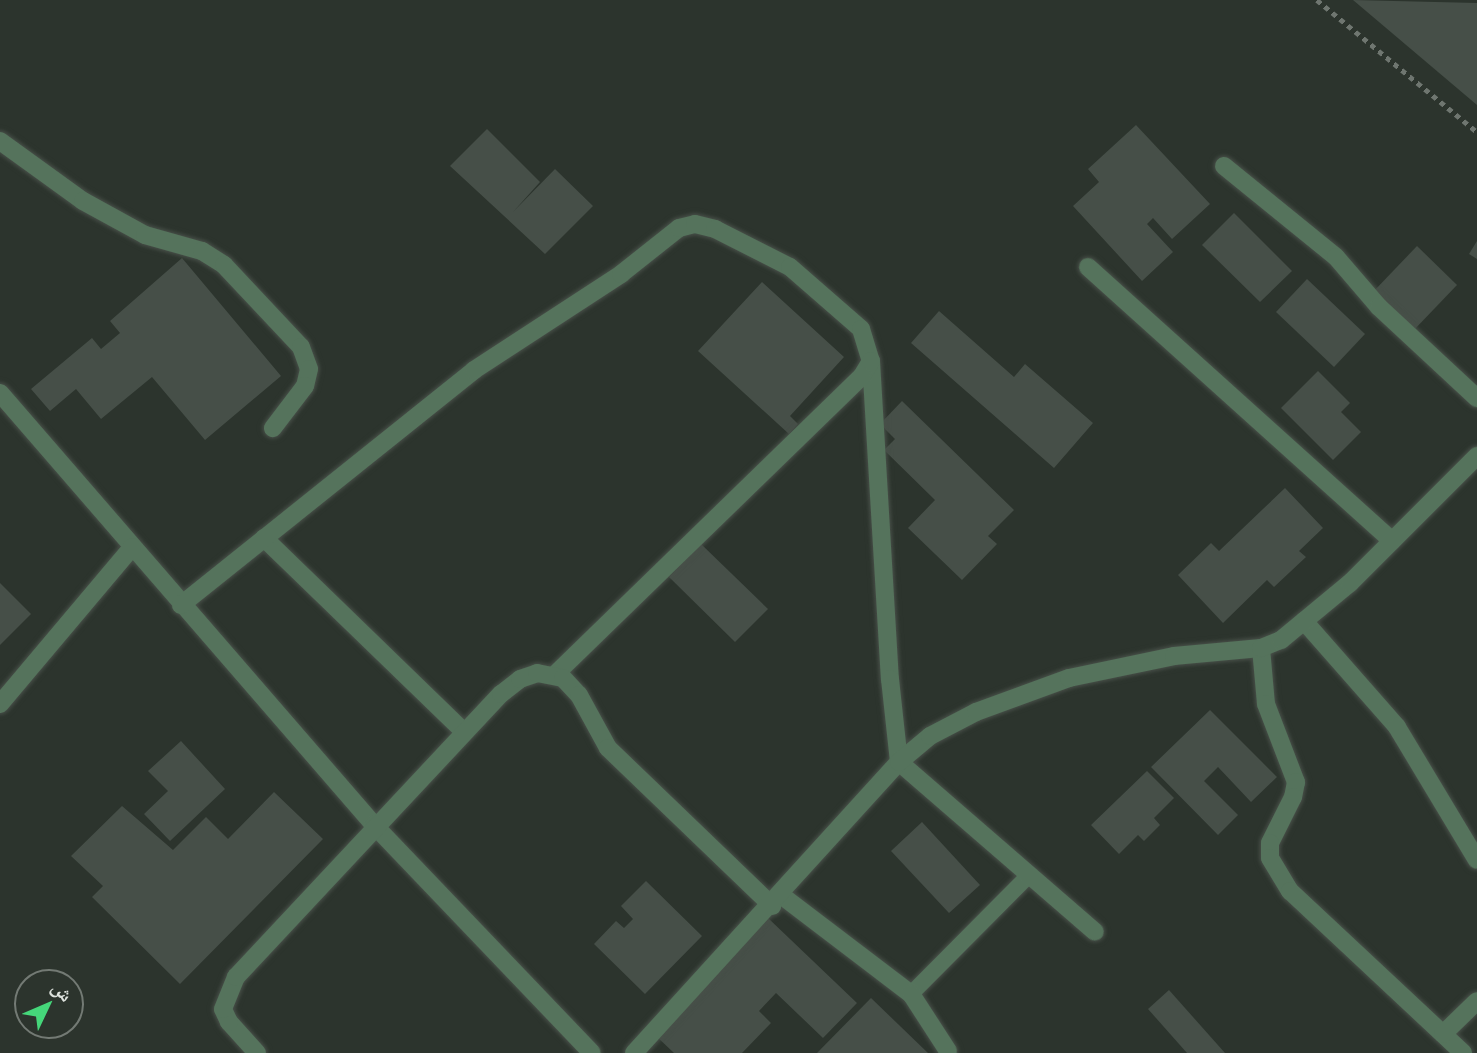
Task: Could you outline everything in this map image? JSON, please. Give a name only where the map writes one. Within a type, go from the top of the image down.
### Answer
[{"type":"street","points":[[0,141],[83,201],[145,235],[202,251],[224,265],[301,347],[309,369],[306,386],[273,428]]},
{"type":"street","points":[[1224,166],[1336,257],[1379,307],[1477,398]]},
{"type":"street","points":[[181,604],[474,370],[621,274],[679,229],[695,225],[715,229],[790,267],[861,330],[871,361],[890,679],[899,762],[1095,932]]},
{"type":"street","points":[[1088,267],[1392,541]]},
{"type":"street","points":[[554,675],[862,376],[871,361]]},
{"type":"street","points":[[0,393],[374,825],[592,1053]]},
{"type":"street","points":[[634,1053],[776,901],[899,762],[930,736],[976,712],[1069,678],[1174,656],[1261,648],[1281,640],[1392,541],[1477,456]]},
{"type":"street","points":[[264,538],[464,732]]},
{"type":"street","points":[[4,693],[132,547]]},
{"type":"street","points":[[1304,621],[1397,727],[1477,860]]},
{"type":"street","points":[[1261,648],[1266,704],[1296,782],[1293,797],[1270,843],[1270,858],[1290,891],[1463,1053]]},
{"type":"street","points":[[257,1053],[229,1022],[223,1009],[226,995],[236,977],[374,825],[464,732],[520,679],[537,673],[554,675],[579,695],[608,748],[776,901],[911,993],[948,1051]]},
{"type":"street","points":[[1443,1034],[1477,1000]]},
{"type":"lane","points":[[911,993],[1029,875]]},
{"type":"path","points":[[1317,0],[1477,132]]},
{"type":"building","points":[[1353,0],[1477,3],[1477,105]]},
{"type":"building","points":[[1136,125],[1210,204],[1172,239],[1153,218],[1147,224],[1173,252],[1142,281],[1073,206],[1099,182],[1088,169]]},
{"type":"building","points":[[487,129],[540,182],[513,212],[555,169],[593,206],[545,254],[450,166]]},
{"type":"building","points":[[1234,213],[1292,271],[1260,302],[1202,245]]},
{"type":"building","points":[[1477,241],[1477,259],[1469,254]]},
{"type":"building","points":[[1417,246],[1457,285],[1413,331],[1373,292]]},
{"type":"building","points":[[182,258],[281,376],[205,440],[152,377],[101,419],[76,389],[50,411],[31,389],[92,338],[101,349],[120,333],[110,321]]},
{"type":"building","points":[[1307,279],[1365,334],[1334,367],[1276,312]]},
{"type":"building","points":[[762,282],[844,357],[790,416],[798,424],[789,434],[698,351]]},
{"type":"building","points":[[939,311],[1014,377],[1025,364],[1093,423],[1054,468],[911,343]]},
{"type":"building","points":[[1318,371],[1350,403],[1341,412],[1361,432],[1333,460],[1281,408]]},
{"type":"building","points":[[902,401],[1014,510],[988,536],[997,544],[962,580],[908,528],[935,500],[884,450],[895,439],[880,424]]},
{"type":"building","points":[[1285,488],[1323,528],[1299,551],[1306,557],[1274,587],[1267,580],[1223,623],[1178,575],[1211,543],[1219,551]]},
{"type":"building","points":[[701,544],[768,609],[735,642],[669,577]]},
{"type":"building","points":[[0,583],[31,614],[0,645]]},
{"type":"building","points":[[1210,710],[1277,777],[1251,802],[1218,767],[1204,781],[1238,815],[1218,835],[1151,767]]},
{"type":"building","points":[[181,741],[225,789],[170,841],[144,814],[168,791],[148,771]]},
{"type":"building","points":[[1147,771],[1174,798],[1154,818],[1160,825],[1144,841],[1138,835],[1119,854],[1091,825]]},
{"type":"building","points":[[274,792],[323,839],[180,984],[92,897],[103,886],[71,856],[122,806],[173,850],[206,817],[228,839]]},
{"type":"building","points":[[922,822],[980,885],[949,913],[891,851]]},
{"type":"building","points":[[646,881],[702,936],[645,994],[594,944],[616,921],[624,928],[633,919],[621,906]]},
{"type":"building","points":[[768,918],[857,1003],[823,1038],[776,993],[759,1011],[771,1023],[742,1053],[674,1053],[655,1035]]},
{"type":"building","points":[[1169,990],[1225,1053],[1187,1053],[1148,1009]]},
{"type":"building","points":[[871,998],[928,1053],[817,1053]]}]
